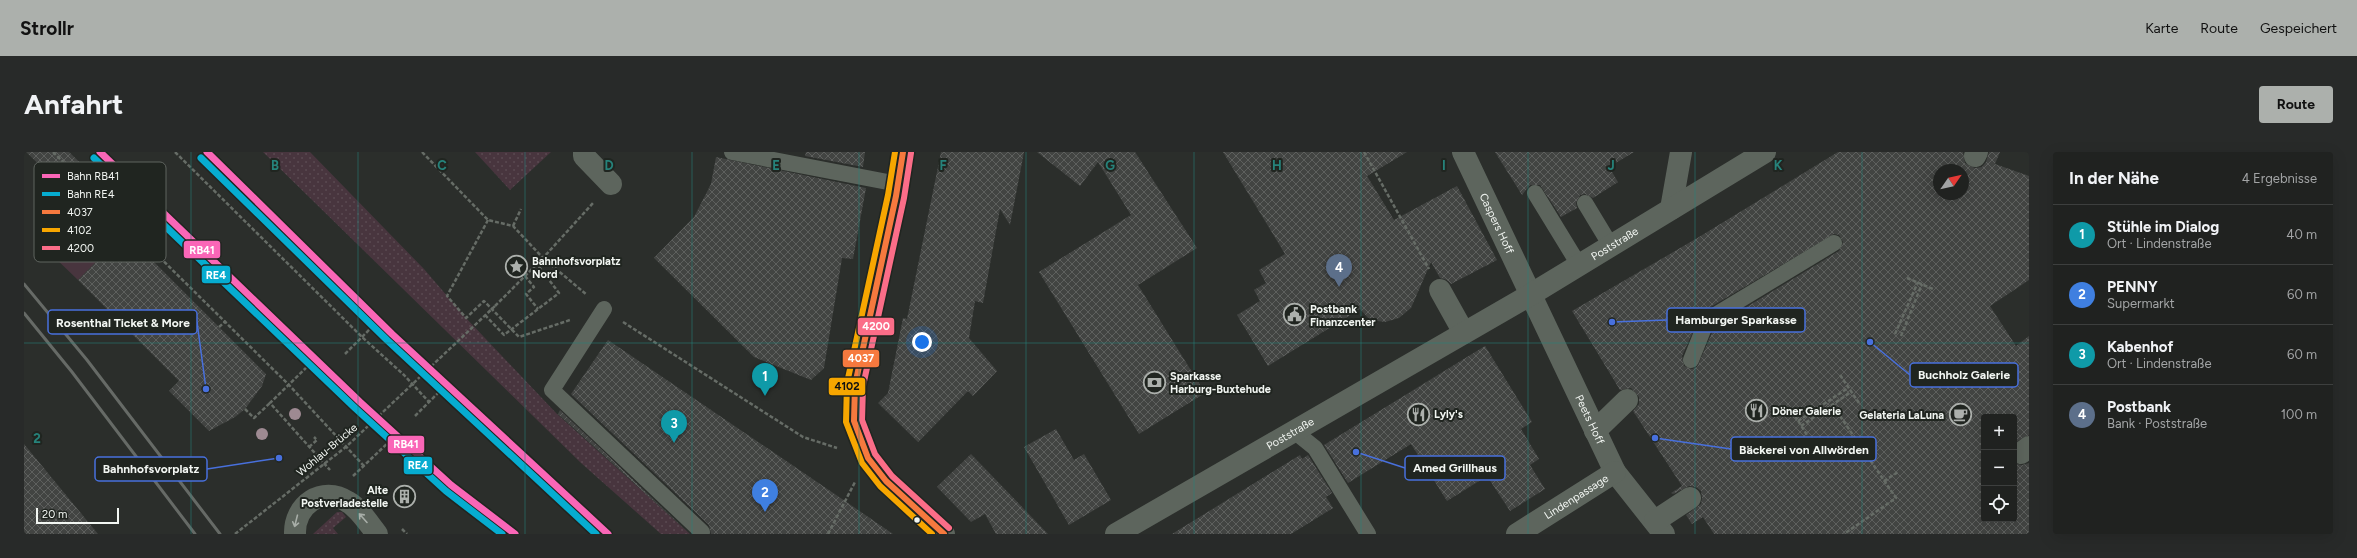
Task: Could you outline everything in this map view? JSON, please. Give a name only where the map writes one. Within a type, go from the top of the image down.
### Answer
[{"type":"street","points":[[584,152],[584,156],[611,184]]},
{"type":"street","points":[[903,152],[898,184],[855,385],[854,421],[868,458],[886,481],[944,534]]},
{"type":"street","name":"Caspers Hoff","points":[[1463,152],[1530,295]]},
{"type":"street","points":[[1664,152],[1679,160],[1671,209]]},
{"type":"street","name":"Poststraße","points":[[1116,534],[1530,295],[1765,152]]},
{"type":"street","points":[[1440,290],[1464,333]]},
{"type":"street","name":"Peets Hoff","points":[[1530,295],[1615,472],[1659,528]]},
{"type":"street","points":[[1595,431],[1627,400]]},
{"type":"street","name":"Lindenpassage","points":[[1517,534],[1615,472]]},
{"type":"street","points":[[295,534],[295,525],[299,513],[307,503],[317,497],[328,495],[349,502],[377,534]]},
{"type":"street","points":[[1659,528],[1690,498]]},
{"type":"lane","points":[[732,152],[898,184]]},
{"type":"lane","points":[[1535,193],[1579,265]]},
{"type":"lane","points":[[1585,203],[1611,246]]},
{"type":"lane","points":[[1691,360],[1707,320],[1834,243]]},
{"type":"lane","points":[[604,309],[552,390],[702,532]]},
{"type":"lane","points":[[1294,432],[1314,448],[1368,534]]},
{"type":"path","points":[[53,152],[63,162]]},
{"type":"path","points":[[175,152],[362,337],[404,375],[428,402]]},
{"type":"path","points":[[422,152],[488,220],[513,226],[543,258],[604,309],[803,437]]},
{"type":"path","points":[[1364,152],[1440,290]]},
{"type":"path","name":"Wohlau-Brücke","points":[[234,534],[347,446],[495,306],[543,258],[611,184]]},
{"type":"path","points":[[513,226],[521,209]]},
{"type":"path","points":[[488,220],[447,296],[466,318],[484,301],[519,337],[604,309]]},
{"type":"path","points":[[166,262],[339,436],[364,466]]},
{"type":"path","points":[[485,315],[504,335],[559,293],[537,264]]},
{"type":"path","points":[[525,276],[534,287],[526,294],[538,309]]},
{"type":"path","points":[[1907,278],[1917,284],[1933,289]]},
{"type":"path","points":[[1895,334],[1917,284]]},
{"type":"path","points":[[1901,336],[1922,286]]},
{"type":"path","points":[[219,327],[226,321]]},
{"type":"path","points":[[345,354],[374,325]]},
{"type":"path","points":[[245,409],[254,418],[311,363]]},
{"type":"path","points":[[1840,375],[1847,389],[1859,403]]},
{"type":"path","points":[[415,416],[442,389]]},
{"type":"path","points":[[1800,420],[1847,389]]},
{"type":"path","points":[[1803,425],[1850,393]]},
{"type":"path","points":[[270,403],[343,484],[349,502]]},
{"type":"path","points":[[1792,411],[1800,420],[1807,436]]},
{"type":"path","points":[[1840,416],[1896,498],[1844,534]]},
{"type":"path","points":[[309,447],[317,440],[314,437]]},
{"type":"path","points":[[354,475],[392,439]]},
{"type":"path","points":[[828,534],[868,458]]},
{"type":"path","points":[[1884,481],[1898,472]]},
{"type":"shaded area","points":[[263,152],[310,152],[424,269],[466,318],[557,414],[690,534],[661,534],[581,463]]},
{"type":"shaded area","points":[[475,152],[551,152],[510,190]]},
{"type":"shaded area","points":[[59,262],[96,262],[78,280]]},
{"type":"shaded area","points":[[337,512],[342,512],[346,517],[333,528],[338,534],[313,534]]},
{"type":"building","points":[[26,152],[69,152],[79,162],[36,162]]},
{"type":"building","points":[[806,152],[865,152],[863,167],[805,156]]},
{"type":"building","points":[[941,152],[1024,152],[1010,225],[1000,209],[983,303],[975,301],[969,338],[997,371],[973,396],[968,391],[918,442],[878,403],[888,393],[903,318],[907,319]]},
{"type":"building","points":[[1037,152],[1135,152],[1197,248],[1138,285],[1205,393],[1139,434],[1039,272],[1131,215],[1098,162],[1080,186]]},
{"type":"building","points":[[1223,152],[1407,152],[1367,176],[1394,220],[1457,186],[1497,260],[1451,284],[1447,280],[1440,278],[1431,262],[1411,308],[1399,318],[1385,322],[1370,320],[1360,309],[1268,366],[1237,315],[1260,301],[1254,290],[1266,283],[1259,270],[1285,254]]},
{"type":"building","points":[[1495,152],[1634,152],[1609,167],[1618,182],[1593,198],[1585,194],[1580,195],[1576,203],[1577,208],[1561,217],[1540,185],[1530,185],[1522,195]]},
{"type":"building","points":[[1838,152],[1963,152],[1965,163],[1967,164],[1933,164],[1933,200],[1969,200],[1969,165],[1975,168],[1982,167],[1986,162],[1989,152],[2000,152],[1995,164],[2029,176],[2029,280],[1990,306],[2016,346],[2029,336],[2029,435],[2017,441],[2017,414],[1981,414],[1981,522],[2017,522],[2017,464],[2022,465],[2029,463],[2029,534],[1714,534],[1703,517],[1692,524],[1686,515],[1701,504],[1701,491],[1696,487],[1689,486],[1673,494],[1671,493],[1682,486],[1633,411],[1639,404],[1639,397],[1631,388],[1620,390],[1572,311],[1699,237]],"holes":[[[1834,234],[1839,235],[1843,242],[1839,251],[1715,326],[1697,367],[1692,369],[1684,366],[1682,356],[1702,312]]]},
{"type":"building","points":[[716,157],[866,188],[853,259],[842,258],[824,368],[811,380],[754,357],[654,258],[694,217],[711,184]]},
{"type":"building","points":[[96,262],[154,262],[266,374],[262,386],[245,409],[235,417],[209,431],[169,391],[179,381],[78,280]]},
{"type":"building","points":[[608,340],[893,534],[711,534],[709,525],[571,394]]},
{"type":"building","points":[[1485,346],[1532,422],[1521,429],[1539,459],[1530,465],[1545,489],[1510,511],[1487,476],[1447,501],[1411,444],[1348,483],[1324,445]]},
{"type":"building","points":[[560,410],[690,534],[558,414]]},
{"type":"building","points":[[1056,429],[1074,460],[1084,454],[1111,500],[1069,525],[1024,447]]},
{"type":"building","points":[[24,444],[98,534],[24,534]]},
{"type":"building","points":[[971,454],[1048,534],[996,534],[985,514],[971,522],[937,487]]},
{"type":"building","points":[[1300,455],[1302,459],[1308,455],[1332,493],[1326,497],[1333,508],[1291,534],[1172,534]]},
{"type":"railway","points":[[24,284],[87,360],[220,534]]},
{"type":"railway","points":[[24,313],[72,372],[195,534]]},
{"type":"rail line","name":"RB41","points":[[100,152],[110,162]]},
{"type":"rail line","name":"RB41","points":[[207,152],[392,334],[608,534]]},
{"type":"rail line","name":"RE4","points":[[94,158],[98,162]]},
{"type":"rail line","name":"RE4","points":[[201,158],[387,340],[596,534]]},
{"type":"rail line","name":"RB41","points":[[166,215],[360,402],[451,485],[515,534]]},
{"type":"rail line","name":"RE4","points":[[166,227],[355,408],[446,491],[502,534]]},
{"type":"transit line","name":"4102","points":[[895,152],[888,195],[847,383],[846,422],[862,463],[880,486],[932,534]]},
{"type":"transit line","name":"4037","points":[[903,152],[896,196],[855,385],[854,421],[868,458],[886,481],[944,534]]},
{"type":"transit line","name":"4200","points":[[911,153],[904,198],[863,386],[862,420],[875,454],[892,476],[949,528]]},
{"type":"place","name":"Bahnhofsvorplatz Nord","points":[[516,267]]},
{"type":"place","name":"Postbank","points":[[1339,287]]},
{"type":"place","name":"Postbank Finanzcenter","points":[[1295,315]]},
{"type":"place","name":"Hamburger Sparkasse","points":[[1612,322]]},
{"type":"place","name":"Buchholz Galerie","points":[[1870,342]]},
{"type":"place","name":"Sparkasse Harburg-Buxtehude","points":[[1155,382]]},
{"type":"place","name":"Rosenthal Ticket & More","points":[[206,389]]},
{"type":"place","name":"Stühle im Dialog","points":[[765,396]]},
{"type":"place","name":"Döner Galerie","points":[[1757,411]]},
{"type":"place","name":"Lyly's","points":[[1418,414]]},
{"type":"place","name":"Gelateria LaLuna","points":[[1960,415]]},
{"type":"place","name":"Bäckerei von Allwörden","points":[[1655,438]]},
{"type":"place","name":"Kabenhof","points":[[674,443]]},
{"type":"place","name":"Amed Grillhaus","points":[[1356,452]]},
{"type":"place","name":"Bahnhofsvorplatz","points":[[279,458]]},
{"type":"place","name":"Alte Postverladestelle","points":[[404,496]]},
{"type":"place","name":"PENNY","points":[[765,512]]}]
